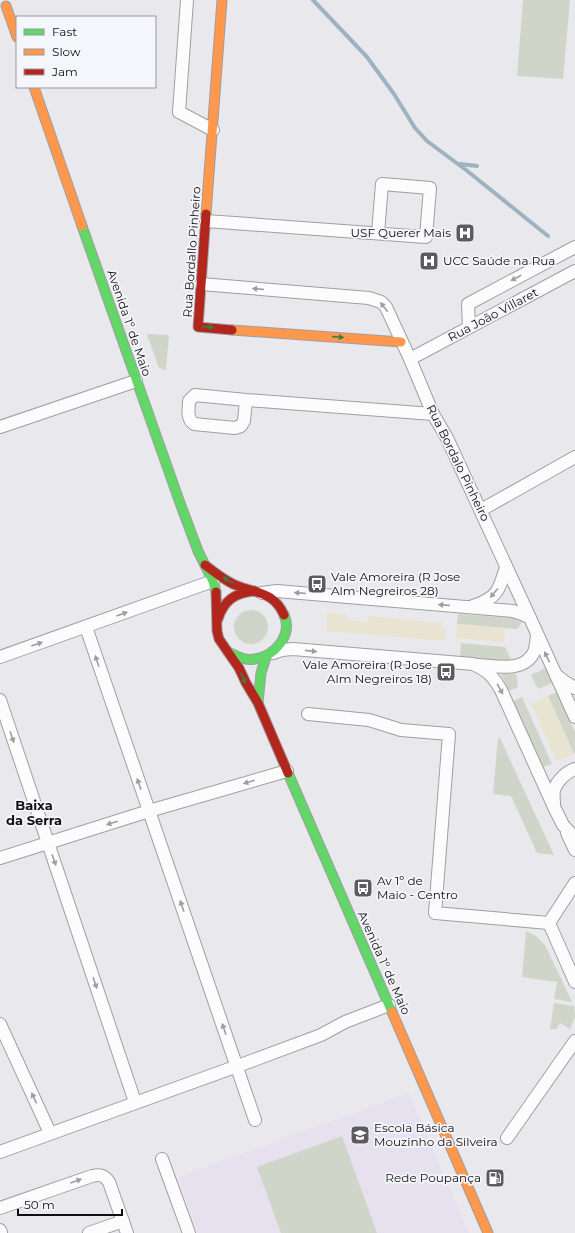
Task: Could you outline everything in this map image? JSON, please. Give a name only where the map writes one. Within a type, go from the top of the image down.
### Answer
[{"type":"main road","name":"Rua Bordallo Pinheiro","points":[[222,0],[198,327],[402,342]]},
{"type":"main road","points":[[6,5],[16,34]]},
{"type":"main road","name":"Avenida 1º de Maio","points":[[34,88],[180,503],[198,551],[213,581],[216,592],[217,631],[219,639],[239,668],[258,703],[488,1233]]},
{"type":"main road","name":"Avenida 1º de Maio","points":[[205,564],[234,584],[270,596],[281,608],[286,624],[285,632],[279,647],[269,655],[261,673],[258,703]]},
{"type":"main road","points":[[217,623],[223,606],[229,599],[236,594],[258,592]]},
{"type":"main road","points":[[228,652],[242,659],[254,660],[269,655]]},
{"type":"street","points":[[187,0],[180,112],[213,130]]},
{"type":"street","points":[[206,221],[426,237],[430,188],[382,184],[378,233]]},
{"type":"street","points":[[470,327],[468,304],[575,247]]},
{"type":"street","name":"Rua João Villaret","points":[[410,359],[575,271]]},
{"type":"street","name":"Rua Bordalo Pinheiro","points":[[201,284],[375,299],[386,307],[433,414],[447,438],[575,717]]},
{"type":"street","points":[[0,427],[136,381]]},
{"type":"street","points":[[246,400],[244,421],[241,426],[235,428],[194,424],[188,417],[189,401],[195,395],[433,414]]},
{"type":"street","points":[[480,510],[575,457]]},
{"type":"street","points":[[469,607],[486,602],[494,595],[501,584],[506,567]]},
{"type":"street","points":[[0,656],[86,627],[213,581]]},
{"type":"street","points":[[258,592],[277,591],[513,611],[530,618]]},
{"type":"street","points":[[86,627],[255,1120]]},
{"type":"street","points":[[269,655],[282,650],[293,649],[506,667],[519,666],[528,660],[533,653],[537,636]]},
{"type":"street","points":[[473,664],[493,677],[501,690],[575,850]]},
{"type":"street","points":[[555,675],[575,688]]},
{"type":"street","points":[[0,700],[135,1102]]},
{"type":"street","points":[[308,714],[369,720],[401,730],[449,734],[435,913],[549,923]]},
{"type":"street","points":[[554,807],[554,790],[560,779],[571,770],[575,769]]},
{"type":"street","points":[[0,858],[287,771]]},
{"type":"street","points":[[563,825],[575,838]]},
{"type":"street","points":[[549,923],[575,883]]},
{"type":"street","points":[[549,923],[575,982]]},
{"type":"street","points":[[0,1152],[321,1035],[345,1022],[389,1004]]},
{"type":"street","points":[[0,1024],[50,1133]]},
{"type":"street","points":[[507,1138],[575,1041]]},
{"type":"street","points":[[162,1159],[189,1233]]},
{"type":"street","points":[[0,1208],[98,1174],[106,1177],[109,1182],[128,1233]]},
{"type":"street","points":[[89,1233],[123,1221]]},
{"type":"shaded area","points":[[523,0],[570,0],[563,79],[517,76]]},
{"type":"shaded area","points":[[147,335],[167,335],[169,337],[165,370],[159,368]]},
{"type":"shaded area","points":[[248,610],[254,610],[263,615],[267,621],[267,633],[263,639],[254,644],[248,644],[239,639],[234,630],[234,624],[239,615]]},
{"type":"shaded area","points":[[458,614],[513,618],[522,622],[517,629],[457,624]]},
{"type":"shaded area","points":[[461,643],[505,647],[512,661],[460,657]]},
{"type":"shaded area","points":[[546,668],[552,683],[538,689],[531,675]]},
{"type":"shaded area","points":[[501,674],[516,674],[518,687],[509,691]]},
{"type":"shaded area","points":[[557,692],[575,732],[574,754],[548,696]]},
{"type":"shaded area","points":[[522,697],[552,764],[543,767],[513,701]]},
{"type":"shaded area","points":[[499,737],[554,855],[537,853],[511,796],[493,794]]},
{"type":"shaded area","points":[[526,931],[536,936],[545,945],[572,1002],[554,999],[557,982],[522,977]]},
{"type":"shaded area","points":[[554,1003],[574,1006],[575,1017],[570,1029],[560,1023],[556,1029],[550,1029]]},
{"type":"shaded area","name":"Escola Básica Mouzinho da Silveira","points":[[409,1093],[469,1233],[198,1233],[178,1177]]},
{"type":"shaded area","points":[[342,1136],[377,1233],[281,1233],[257,1167]]},
{"type":"sand","points":[[327,613],[346,614],[346,620],[368,622],[368,616],[442,623],[441,629],[446,629],[445,641],[326,631]]},
{"type":"sand","points":[[457,624],[505,628],[504,642],[456,638]]},
{"type":"sand","points":[[548,696],[574,754],[557,761],[531,704]]},
{"type":"waterway","points":[[313,0],[367,57],[394,94],[415,128],[427,141],[466,170],[548,236]]},
{"type":"waterway","points":[[460,164],[477,166]]},
{"type":"traffic: fast","points":[[82,226],[180,503],[198,551],[213,581],[216,592]]},
{"type":"traffic: fast","points":[[228,652],[241,658],[248,659],[255,659],[269,654],[284,637],[286,630],[284,615]]},
{"type":"traffic: fast","points":[[258,703],[261,673],[266,657]]},
{"type":"traffic: fast","points":[[288,773],[392,1012]]},
{"type":"traffic: slow","points":[[206,214],[222,0]]},
{"type":"traffic: slow","points":[[6,6],[16,34]]},
{"type":"traffic: slow","points":[[34,88],[82,226]]},
{"type":"traffic: slow","points":[[232,330],[401,342]]},
{"type":"traffic: slow","points":[[392,1012],[488,1233]]},
{"type":"traffic: jam","points":[[206,214],[198,327],[232,330]]},
{"type":"traffic: jam","points":[[205,565],[222,578],[233,584],[269,597],[280,607],[284,615]]},
{"type":"traffic: jam","points":[[218,619],[220,612],[227,602],[236,596],[254,591]]},
{"type":"traffic: jam","points":[[216,592],[217,631],[219,639],[239,668],[258,703],[288,773]]},
{"type":"place","name":"USF Querer Mais","points":[[465,233]]},
{"type":"place","name":"UCC Saúde na Rua","points":[[429,261]]},
{"type":"place","name":"Vale Amoreira (R Jose Alm Negreiros 28)","points":[[317,584]]},
{"type":"place","name":"Vale Amoreira (R Jose Alm Negreiros 18)","points":[[446,672]]},
{"type":"place","name":"Av 1º de Maio - Centro","points":[[363,888]]},
{"type":"place","name":"Escola Básica Mouzinho da Silveira","points":[[360,1135]]},
{"type":"place","name":"Rede Poupança","points":[[495,1178]]},
{"type":"district","name":"Baixa da Serra","points":[[34,812]]}]
